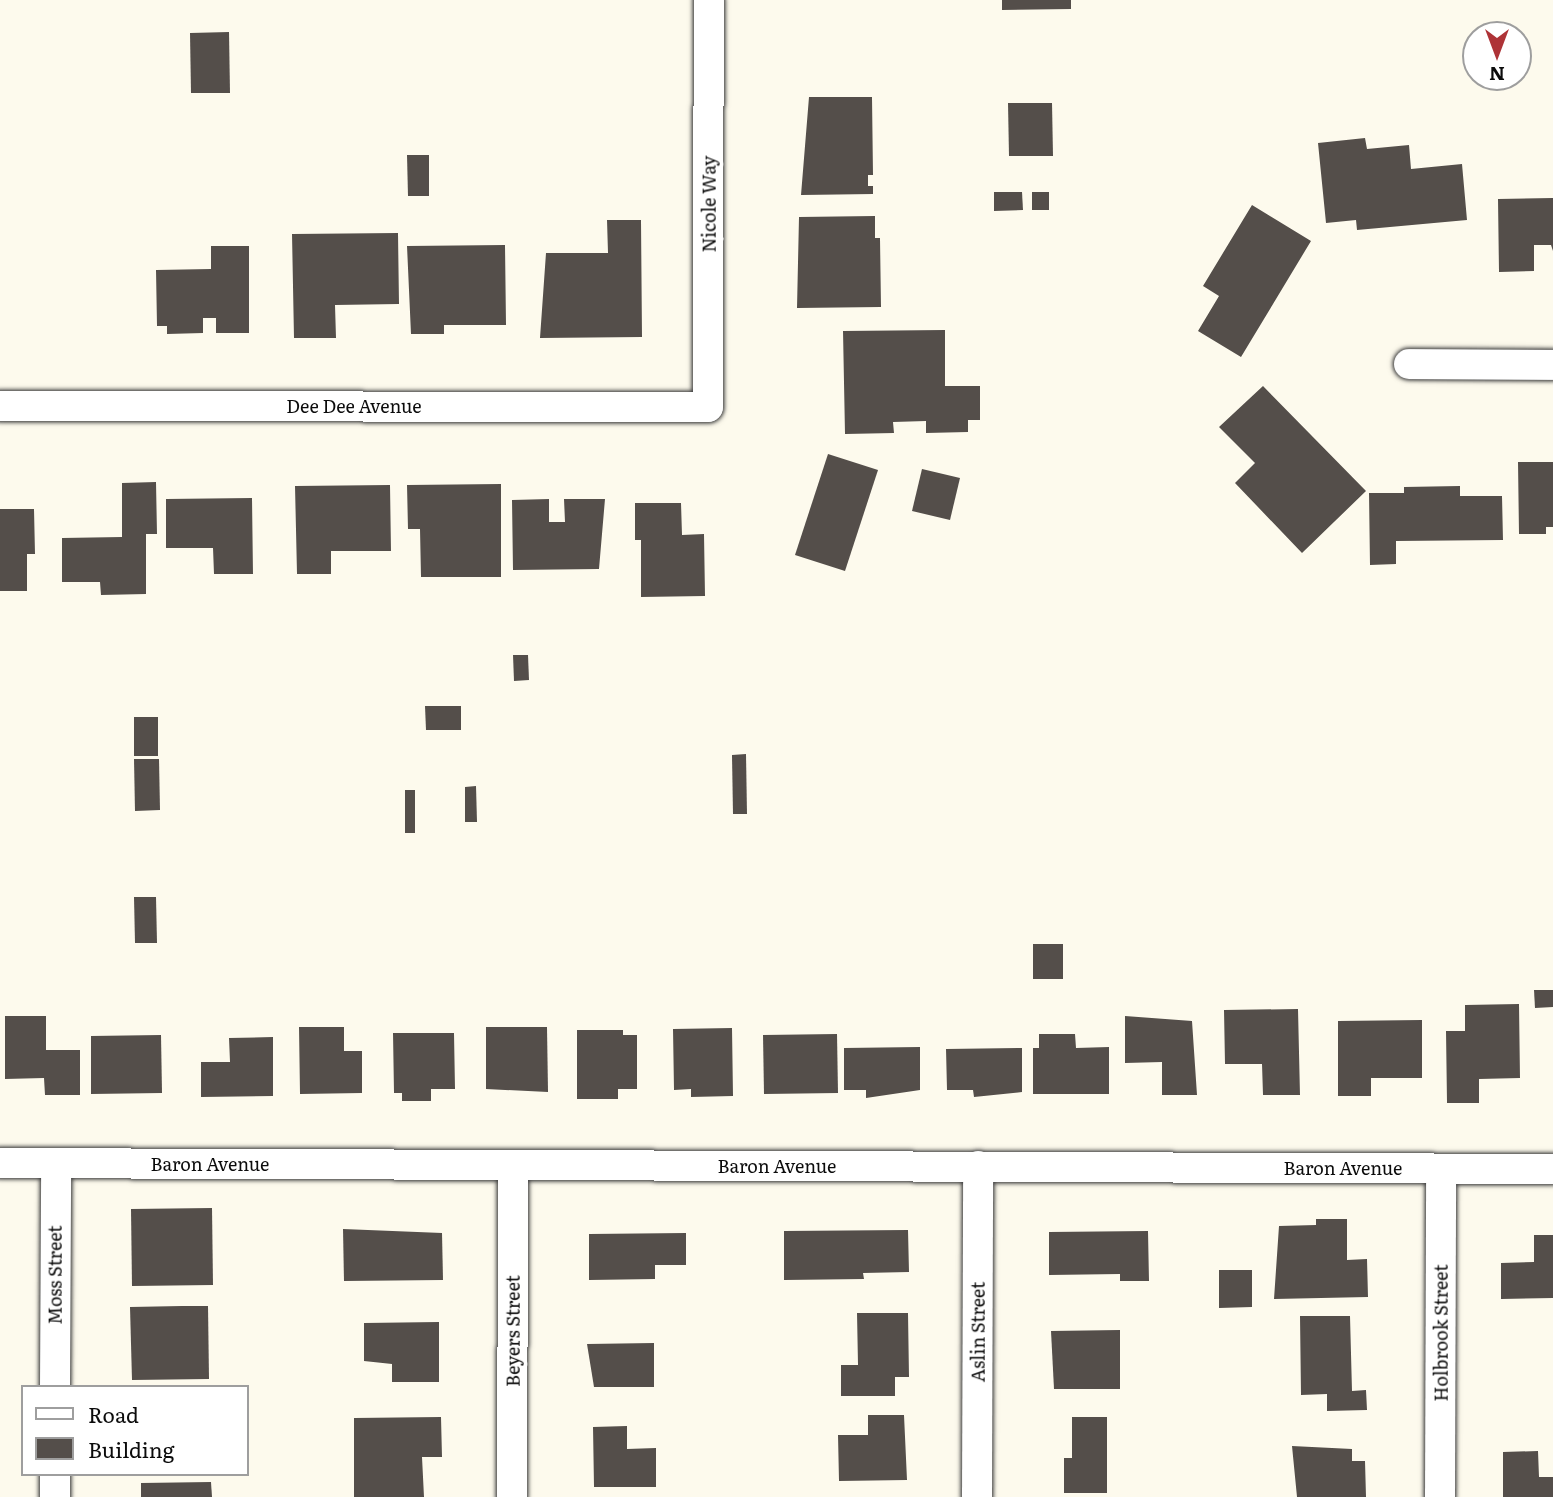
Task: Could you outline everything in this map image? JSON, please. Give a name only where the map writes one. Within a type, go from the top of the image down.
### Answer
[{"type":"street","name":"Nicole Way","points":[[708,407],[709,0]]},
{"type":"street","points":[[1409,364],[1553,365]]},
{"type":"street","name":"Dee Dee Avenue","points":[[0,406],[708,407]]},
{"type":"street","name":"Baron Avenue","points":[[0,1163],[1553,1169]]},
{"type":"street","name":"Moss Street","points":[[55,1164],[55,1385]]},
{"type":"street","name":"Beyers Street","points":[[512,1497],[513,1165]]},
{"type":"street","name":"Aslin Street","points":[[977,1497],[978,1166]]},
{"type":"street","name":"Holbrook Street","points":[[1440,1497],[1441,1169]]},
{"type":"street","points":[[55,1476],[55,1497]]},
{"type":"building","points":[[1002,0],[1071,0],[1071,9],[1002,10]]},
{"type":"building","points":[[229,32],[230,93],[191,93],[190,33]]},
{"type":"building","points":[[809,97],[872,97],[873,175],[868,175],[868,186],[873,186],[873,194],[801,195]]},
{"type":"building","points":[[1008,103],[1052,103],[1053,156],[1009,156]]},
{"type":"building","points":[[1365,138],[1367,149],[1409,145],[1411,169],[1462,164],[1467,220],[1357,230],[1356,220],[1326,223],[1318,143]]},
{"type":"building","points":[[407,155],[429,155],[429,196],[408,196]]},
{"type":"building","points":[[994,192],[1022,192],[1023,210],[994,211]]},
{"type":"building","points":[[1032,192],[1049,192],[1049,210],[1032,210]]},
{"type":"building","points":[[1553,198],[1553,251],[1551,245],[1534,245],[1534,271],[1499,272],[1498,199]]},
{"type":"building","points":[[1252,205],[1311,241],[1241,357],[1198,331],[1219,296],[1203,286]]},
{"type":"building","points":[[875,216],[875,238],[880,238],[881,307],[797,308],[799,217]]},
{"type":"building","points":[[607,220],[641,220],[642,337],[540,338],[546,253],[608,253]]},
{"type":"building","points":[[398,233],[399,304],[335,305],[336,338],[294,338],[292,234]]},
{"type":"building","points":[[505,245],[506,325],[444,325],[444,334],[411,334],[407,246]]},
{"type":"building","points":[[211,246],[249,246],[249,333],[216,333],[216,318],[203,318],[203,333],[167,334],[167,326],[157,326],[156,270],[211,269]]},
{"type":"building","points":[[945,330],[945,386],[980,386],[980,420],[968,420],[968,432],[926,433],[926,421],[893,422],[894,433],[845,434],[843,331]]},
{"type":"building","points":[[1263,386],[1366,491],[1302,553],[1235,483],[1255,463],[1219,427]]},
{"type":"building","points":[[828,454],[878,470],[845,571],[795,555]]},
{"type":"building","points":[[1518,462],[1553,462],[1553,527],[1546,527],[1546,534],[1519,534]]},
{"type":"building","points":[[922,469],[960,478],[950,520],[912,511]]},
{"type":"building","points":[[156,482],[157,534],[146,534],[146,594],[101,595],[100,582],[62,582],[62,538],[122,537],[122,483]]},
{"type":"building","points":[[501,484],[501,577],[421,577],[420,529],[408,529],[407,485]]},
{"type":"building","points":[[390,485],[391,551],[331,551],[331,574],[297,574],[295,486]]},
{"type":"building","points":[[1460,486],[1460,496],[1502,496],[1503,540],[1396,541],[1396,564],[1370,565],[1369,493],[1404,493],[1404,487]]},
{"type":"building","points":[[252,498],[253,574],[214,574],[213,548],[166,548],[166,499]]},
{"type":"building","points":[[549,499],[549,522],[565,522],[564,499],[605,499],[599,569],[513,570],[512,500]]},
{"type":"building","points":[[635,503],[681,503],[682,535],[704,534],[705,596],[641,597],[641,540],[635,540]]},
{"type":"building","points":[[0,509],[34,509],[35,554],[27,554],[27,591],[0,591]]},
{"type":"building","points":[[513,655],[528,655],[529,680],[514,681]]},
{"type":"building","points":[[425,706],[461,706],[461,730],[426,730]]},
{"type":"building","points":[[134,717],[158,717],[158,756],[134,756]]},
{"type":"building","points":[[746,754],[747,814],[733,814],[732,755]]},
{"type":"building","points":[[134,759],[159,759],[160,810],[135,811]]},
{"type":"building","points":[[476,786],[477,822],[465,822],[465,787]]},
{"type":"building","points":[[405,790],[415,790],[415,833],[405,833]]},
{"type":"building","points":[[134,897],[156,897],[157,943],[135,943]]},
{"type":"building","points":[[1033,944],[1063,944],[1063,979],[1033,979]]},
{"type":"building","points":[[1534,990],[1553,990],[1553,1007],[1535,1008]]},
{"type":"building","points":[[1519,1004],[1520,1078],[1479,1079],[1479,1103],[1447,1103],[1446,1031],[1465,1031],[1465,1005]]},
{"type":"building","points":[[1298,1009],[1300,1095],[1263,1095],[1262,1064],[1225,1064],[1224,1010]]},
{"type":"building","points":[[5,1016],[46,1016],[46,1050],[80,1050],[80,1095],[45,1095],[44,1078],[5,1079]]},
{"type":"building","points":[[1125,1016],[1192,1021],[1197,1095],[1162,1095],[1162,1062],[1125,1063]]},
{"type":"building","points":[[1422,1020],[1422,1078],[1371,1078],[1371,1096],[1338,1096],[1338,1021]]},
{"type":"building","points":[[299,1027],[344,1027],[344,1051],[362,1051],[362,1093],[300,1094]]},
{"type":"building","points":[[486,1027],[547,1027],[548,1092],[486,1089]]},
{"type":"building","points":[[732,1028],[733,1096],[691,1097],[691,1089],[674,1090],[673,1029]]},
{"type":"building","points":[[577,1030],[623,1030],[623,1035],[637,1035],[637,1089],[618,1089],[618,1099],[577,1099]]},
{"type":"building","points":[[393,1033],[454,1033],[455,1089],[431,1089],[431,1101],[402,1101],[402,1093],[394,1093]]},
{"type":"building","points":[[837,1034],[838,1093],[764,1094],[763,1035]]},
{"type":"building","points":[[1039,1034],[1075,1034],[1076,1048],[1109,1047],[1109,1094],[1033,1094],[1033,1048],[1039,1048]]},
{"type":"building","points":[[161,1035],[162,1093],[91,1094],[91,1036]]},
{"type":"building","points":[[273,1037],[273,1096],[201,1097],[201,1062],[230,1062],[229,1038]]},
{"type":"building","points":[[920,1047],[920,1090],[866,1098],[866,1090],[844,1090],[844,1048]]},
{"type":"building","points":[[1022,1048],[1022,1092],[974,1097],[973,1090],[947,1090],[946,1049]]},
{"type":"building","points":[[212,1208],[213,1285],[132,1286],[131,1209]]},
{"type":"building","points":[[1316,1219],[1347,1219],[1347,1260],[1367,1259],[1368,1297],[1274,1299],[1279,1226],[1316,1225]]},
{"type":"building","points":[[343,1229],[442,1233],[443,1280],[344,1281]]},
{"type":"building","points":[[908,1230],[909,1272],[863,1273],[864,1279],[784,1280],[784,1231]]},
{"type":"building","points":[[1148,1231],[1149,1281],[1120,1281],[1120,1274],[1049,1275],[1049,1232]]},
{"type":"building","points":[[686,1233],[686,1265],[655,1265],[655,1279],[589,1280],[589,1234]]},
{"type":"building","points":[[1534,1235],[1553,1235],[1553,1298],[1501,1299],[1501,1263],[1534,1262]]},
{"type":"building","points":[[1219,1270],[1252,1270],[1252,1307],[1219,1308]]},
{"type":"building","points":[[208,1306],[209,1379],[132,1380],[130,1307]]},
{"type":"building","points":[[857,1313],[908,1313],[909,1377],[895,1377],[895,1396],[841,1396],[841,1365],[858,1365]]},
{"type":"building","points":[[1300,1316],[1350,1316],[1352,1391],[1366,1390],[1367,1410],[1327,1411],[1327,1394],[1301,1395]]},
{"type":"building","points":[[439,1322],[439,1382],[392,1382],[392,1364],[364,1361],[364,1323]]},
{"type":"building","points":[[1120,1330],[1120,1389],[1054,1389],[1051,1331]]},
{"type":"building","points":[[654,1343],[654,1387],[594,1387],[587,1344]]},
{"type":"building","points":[[868,1415],[904,1415],[907,1480],[839,1481],[838,1435],[868,1435]]},
{"type":"building","points":[[441,1417],[442,1457],[422,1457],[424,1497],[354,1497],[354,1418]]},
{"type":"building","points":[[1072,1417],[1107,1417],[1107,1493],[1064,1493],[1064,1458],[1072,1458]]},
{"type":"building","points":[[627,1426],[627,1449],[656,1448],[656,1487],[594,1487],[593,1427]]},
{"type":"building","points":[[1292,1446],[1352,1449],[1352,1461],[1365,1461],[1366,1497],[1297,1497]]},
{"type":"building","points":[[1538,1451],[1539,1477],[1553,1477],[1553,1497],[1503,1497],[1503,1452]]},
{"type":"building","points":[[211,1482],[212,1497],[141,1497],[141,1483]]}]
